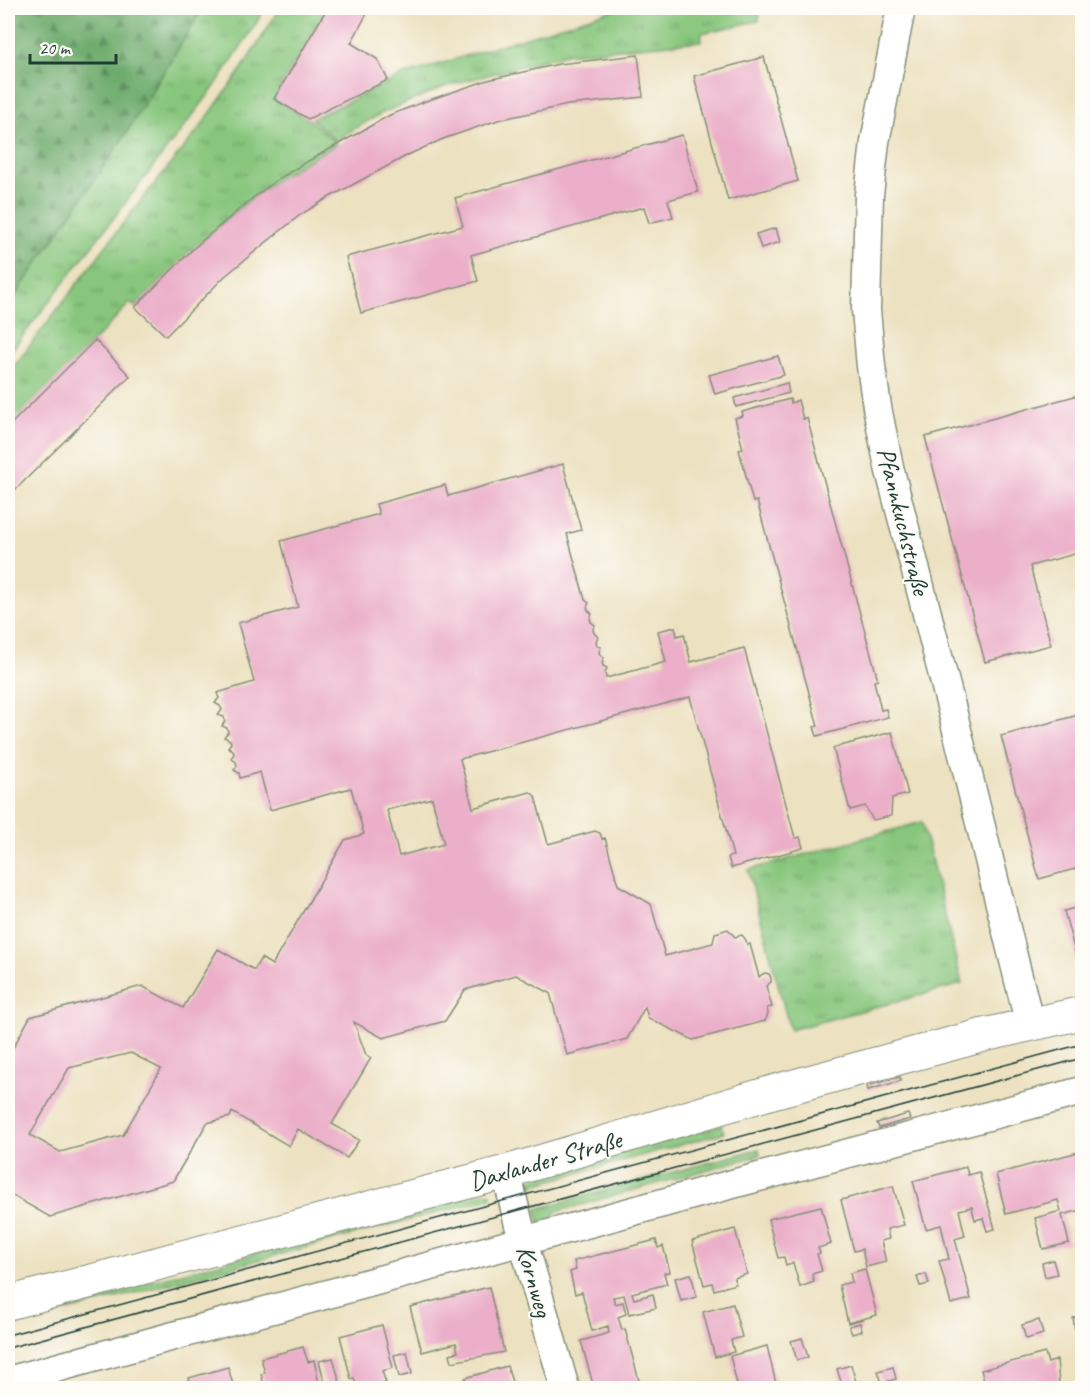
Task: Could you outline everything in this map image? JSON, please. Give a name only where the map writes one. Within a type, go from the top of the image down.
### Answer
[{"type":"street","name":"Pfannkuchstraße","points":[[901,8],[875,142],[869,195],[866,309],[871,366],[889,467],[954,714],[1030,1025]]},
{"type":"street","name":"Daxlander Straße","points":[[8,1303],[506,1172],[776,1091],[976,1038],[1083,1013]]},
{"type":"street","points":[[8,1381],[1083,1091]]},
{"type":"street","name":"Kornweg","points":[[506,1172],[523,1242],[565,1389]]},
{"type":"green space","points":[[8,8],[203,8],[125,135],[8,306]]},
{"type":"green space","points":[[203,8],[265,8],[213,89],[8,355],[8,306],[125,135]]},
{"type":"green space","points":[[280,8],[327,8],[274,99],[308,119],[337,144],[289,172],[255,196],[202,242],[135,307],[130,303],[8,431],[8,374],[135,208],[199,129],[241,70]]},
{"type":"green space","points":[[619,8],[759,8],[759,21],[702,33],[701,41],[566,54],[447,86],[382,113],[335,140],[312,119],[401,76]]},
{"type":"green space","points":[[922,822],[962,984],[790,1030],[748,870]]},
{"type":"green space","points":[[722,1125],[724,1133],[530,1186],[530,1181],[545,1173]]},
{"type":"green space","points":[[759,1149],[760,1155],[555,1212],[552,1221],[539,1224],[536,1209]]},
{"type":"green space","points":[[487,1192],[491,1194],[491,1198],[8,1327],[8,1319]]},
{"type":"building","points":[[327,8],[370,8],[351,43],[377,59],[388,80],[308,119],[274,99]]},
{"type":"building","points":[[638,55],[643,97],[568,105],[498,120],[443,139],[410,154],[300,215],[224,277],[166,336],[135,307],[194,248],[275,181],[390,115],[488,80],[559,64]]},
{"type":"building","points":[[764,57],[798,181],[728,200],[694,76]]},
{"type":"building","points":[[682,135],[698,192],[668,200],[673,217],[649,223],[644,207],[471,255],[478,281],[361,313],[346,257],[463,226],[455,198]]},
{"type":"building","points":[[776,228],[780,242],[761,248],[756,234]]},
{"type":"building","points":[[95,340],[130,376],[8,497],[8,427]]},
{"type":"building","points":[[778,356],[784,375],[715,394],[709,375]]},
{"type":"building","points":[[787,383],[789,393],[736,407],[734,398]]},
{"type":"building","points":[[1082,394],[1082,552],[1030,566],[1051,645],[985,662],[925,437]]},
{"type":"building","points":[[790,399],[791,403],[798,400],[803,419],[807,418],[878,680],[874,681],[881,710],[886,709],[888,717],[817,736],[814,727],[818,726],[757,501],[753,502],[739,450],[743,449],[735,418],[743,416],[742,412]]},
{"type":"building","points":[[563,464],[581,530],[567,534],[585,600],[589,603],[587,607],[592,614],[591,622],[595,625],[593,629],[598,637],[597,646],[601,647],[599,652],[604,658],[603,666],[607,668],[606,678],[666,662],[658,631],[675,627],[677,636],[684,634],[691,662],[744,648],[795,838],[800,837],[803,848],[731,868],[728,857],[733,856],[690,697],[460,759],[473,808],[530,792],[535,796],[548,844],[595,831],[600,833],[602,839],[605,838],[618,885],[651,904],[665,956],[713,943],[715,933],[728,929],[735,937],[742,935],[747,945],[750,944],[759,977],[765,973],[771,978],[771,982],[766,986],[772,1007],[767,1008],[768,1014],[765,1021],[693,1040],[648,1018],[645,1007],[627,1039],[567,1055],[550,993],[516,975],[465,990],[445,1021],[383,1038],[354,1022],[366,1055],[371,1058],[332,1124],[359,1140],[347,1158],[298,1129],[289,1146],[232,1112],[230,1117],[207,1123],[173,1181],[50,1217],[8,1193],[8,1057],[30,1017],[142,986],[183,1008],[218,949],[254,970],[261,958],[272,965],[345,840],[364,834],[351,788],[270,810],[260,772],[240,778],[239,773],[234,770],[237,766],[231,758],[234,754],[233,750],[228,747],[230,740],[224,737],[228,732],[227,728],[222,726],[225,721],[224,717],[218,715],[222,710],[215,703],[219,698],[217,693],[254,682],[238,623],[298,607],[281,541],[379,514],[376,504],[445,485],[448,496]],"holes":[[[432,798],[444,844],[399,856],[387,810]],[[131,1053],[161,1069],[123,1135],[60,1152],[30,1135],[69,1068]]]},
{"type":"building","points":[[1082,714],[1082,867],[1039,879],[1001,736]]},
{"type":"building","points":[[892,732],[908,794],[892,798],[891,816],[873,820],[865,806],[850,810],[833,748]]},
{"type":"building","points":[[1082,906],[1082,978],[1064,911]]},
{"type":"building","points":[[900,1077],[901,1081],[868,1090],[867,1086]]},
{"type":"building","points":[[908,1114],[910,1119],[879,1128],[877,1123]]},
{"type":"building","points":[[1082,1151],[1082,1210],[1062,1215],[1069,1243],[1043,1249],[1035,1218],[1061,1211],[1058,1200],[1006,1214],[996,1174]]},
{"type":"building","points":[[966,1167],[968,1175],[979,1172],[995,1229],[987,1231],[983,1218],[975,1220],[972,1207],[959,1210],[965,1236],[955,1239],[971,1299],[951,1304],[939,1261],[949,1259],[941,1225],[926,1229],[913,1181]]},
{"type":"building","points":[[893,1186],[904,1225],[887,1229],[889,1239],[881,1241],[886,1262],[866,1267],[862,1249],[854,1251],[841,1200]]},
{"type":"building","points":[[821,1206],[831,1244],[818,1248],[820,1253],[817,1254],[822,1271],[812,1274],[814,1282],[800,1287],[793,1263],[786,1265],[784,1257],[778,1258],[768,1219]]},
{"type":"building","points":[[735,1229],[747,1274],[734,1278],[736,1284],[714,1290],[712,1283],[704,1285],[692,1241]]},
{"type":"building","points":[[656,1240],[658,1248],[663,1246],[670,1272],[664,1273],[667,1284],[632,1293],[634,1299],[653,1294],[656,1308],[629,1314],[624,1295],[613,1297],[615,1304],[623,1302],[626,1314],[618,1317],[622,1330],[625,1329],[641,1388],[594,1388],[581,1341],[609,1333],[608,1326],[592,1331],[582,1292],[575,1294],[570,1272],[576,1270],[574,1261]]},
{"type":"building","points":[[1053,1260],[1057,1274],[1045,1277],[1042,1263]]},
{"type":"building","points":[[865,1269],[877,1315],[848,1323],[839,1285],[852,1282],[850,1273]]},
{"type":"building","points":[[691,1274],[697,1297],[681,1301],[675,1278]]},
{"type":"building","points":[[926,1274],[929,1284],[920,1286],[917,1277]]},
{"type":"building","points":[[489,1287],[504,1352],[452,1362],[450,1354],[458,1352],[456,1343],[422,1352],[410,1307]]},
{"type":"building","points":[[733,1304],[742,1337],[731,1340],[734,1352],[715,1357],[703,1312]]},
{"type":"building","points":[[1082,1316],[1082,1327],[1075,1329],[1073,1318]]},
{"type":"building","points":[[1039,1320],[1043,1334],[1026,1339],[1022,1325]]},
{"type":"building","points":[[860,1323],[862,1331],[852,1334],[849,1326]]},
{"type":"building","points":[[382,1325],[393,1368],[382,1371],[386,1383],[357,1388],[354,1378],[351,1379],[340,1336]]},
{"type":"building","points":[[802,1338],[808,1357],[797,1360],[791,1341]]},
{"type":"building","points":[[767,1346],[777,1388],[738,1388],[730,1356]]},
{"type":"building","points":[[303,1347],[308,1362],[314,1360],[319,1383],[310,1385],[310,1388],[265,1388],[261,1374],[265,1373],[261,1358]]},
{"type":"building","points":[[407,1352],[412,1374],[399,1377],[394,1355]]},
{"type":"building","points":[[1045,1353],[1048,1363],[1057,1360],[1059,1384],[1054,1385],[1055,1388],[980,1388],[979,1386],[985,1385],[981,1370]]},
{"type":"building","points":[[333,1358],[340,1383],[326,1387],[319,1361]]},
{"type":"building","points":[[851,1365],[858,1388],[843,1388],[837,1369]]},
{"type":"building","points":[[507,1366],[514,1388],[468,1388],[465,1378]]},
{"type":"building","points":[[228,1367],[234,1388],[192,1388],[189,1378]]},
{"type":"building","points":[[893,1367],[896,1379],[882,1383],[878,1371]]},
{"type":"tram line","points":[[8,1335],[1082,1044]]},
{"type":"tram line","points":[[8,1348],[1082,1058]]}]
